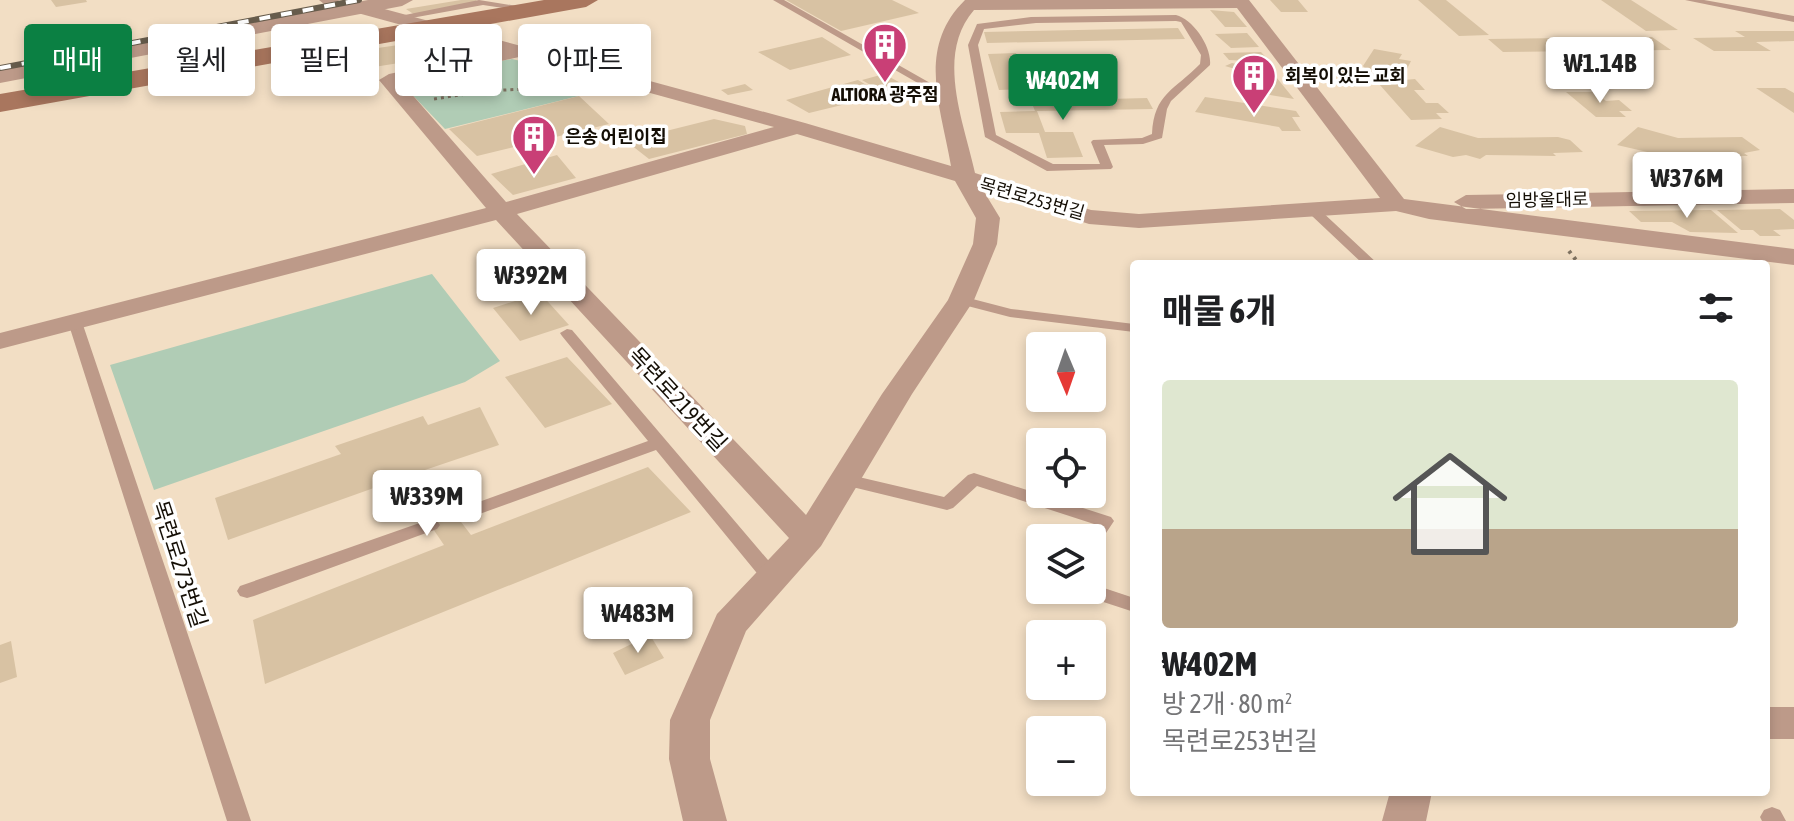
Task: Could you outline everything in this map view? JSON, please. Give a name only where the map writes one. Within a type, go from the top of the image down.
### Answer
[{"type":"main road","points":[[453,24],[586,0]]},
{"type":"main road","points":[[0,103],[395,34]]},
{"type":"street","points":[[705,821],[688,763],[690,720],[730,624],[809,538],[897,394],[961,300],[985,244],[988,218],[965,180],[948,96],[952,63],[948,37],[972,3],[1242,2],[1396,204]]},
{"type":"street","points":[[0,76],[344,7],[394,11]]},
{"type":"street","name":"목련로253번길","points":[[394,11],[422,24]]},
{"type":"street","name":"목련로219번길","points":[[518,51],[389,80],[501,211],[809,538]]},
{"type":"street","name":"목련로253번길","points":[[651,87],[798,127],[1089,217],[1139,221],[1315,212],[1396,204],[1429,212],[1794,257]]},
{"type":"street","points":[[0,341],[501,211],[798,127]]},
{"type":"street","name":"임방울대로","points":[[1396,204],[1794,196]]},
{"type":"street","points":[[1770,723],[1794,723]]},
{"type":"street","points":[[1404,821],[1410,796]]},
{"type":"lane","points":[[394,11],[471,0]]},
{"type":"lane","points":[[777,0],[948,96]]},
{"type":"lane","points":[[1689,0],[1794,19]]},
{"type":"lane","points":[[394,11],[482,1],[534,9]]},
{"type":"lane","points":[[1031,20],[1184,20],[1206,55],[1205,65],[1195,77],[1182,81],[1166,96],[1157,123],[1158,136],[1143,141],[1097,142],[1107,167],[1051,168],[991,137],[975,63],[973,45],[980,26],[1031,20]]},
{"type":"lane","points":[[952,63],[975,63]]},
{"type":"lane","points":[[1315,212],[1367,260]]},
{"type":"lane","points":[[961,300],[1010,313],[1130,328]]},
{"type":"lane","name":"목련로273번길","points":[[75,322],[239,821]]},
{"type":"lane","points":[[567,333],[772,578]]},
{"type":"lane","points":[[457,516],[659,443]]},
{"type":"lane","points":[[846,480],[947,504],[974,479],[1105,521],[1103,524]]},
{"type":"lane","points":[[247,591],[431,525]]},
{"type":"lane","points":[[1106,596],[1130,604]]},
{"type":"path","points":[[428,100],[518,89]]},
{"type":"green space","points":[[518,60],[518,96],[578,96],[445,129],[413,96],[502,96],[502,61]]},
{"type":"green space","points":[[432,274],[500,361],[465,382],[154,490],[110,365]]},
{"type":"building","points":[[51,0],[86,0],[87,2],[56,7]]},
{"type":"building","points":[[476,0],[479,5],[415,15],[406,9]]},
{"type":"building","points":[[786,0],[892,0],[919,13],[841,31]]},
{"type":"building","points":[[1270,0],[1298,0],[1308,12],[1281,12]]},
{"type":"building","points":[[1418,0],[1446,0],[1489,35],[1459,36]]},
{"type":"building","points":[[1601,0],[1631,0],[1678,30],[1646,31]]},
{"type":"building","points":[[1210,10],[1234,12],[1247,27],[1225,27]]},
{"type":"building","points":[[1178,28],[1185,39],[987,43],[984,32]]},
{"type":"building","points":[[1735,31],[1794,31],[1794,41],[1756,42],[1771,51],[1714,51],[1693,38],[1745,37]]},
{"type":"building","points":[[1247,33],[1259,47],[1231,48],[1215,34]]},
{"type":"building","points":[[822,37],[851,55],[790,70],[758,52]]},
{"type":"building","points":[[1652,37],[1671,50],[1503,52],[1488,39]]},
{"type":"building","points":[[395,46],[395,64],[379,66],[379,48]]},
{"type":"building","points":[[1374,49],[1402,54],[1399,59],[1411,61],[1407,69],[1394,69],[1404,80],[1415,79],[1425,90],[1414,90],[1426,103],[1438,103],[1449,113],[1436,113],[1442,119],[1411,120],[1363,66]]},
{"type":"building","points":[[1261,52],[1270,62],[1229,60],[1223,53]]},
{"type":"building","points":[[1016,53],[1029,89],[999,90],[988,54]]},
{"type":"building","points":[[1232,63],[1272,72],[1294,99],[1253,92],[1239,73],[1242,71],[1225,66]]},
{"type":"building","name":"ALTIORA 광주점","points":[[884,74],[910,88],[887,95],[862,80]]},
{"type":"building","points":[[858,80],[883,95],[809,113],[786,100]]},
{"type":"building","points":[[745,84],[753,90],[728,95],[721,90]]},
{"type":"building","points":[[1756,88],[1785,88],[1794,93],[1794,113]]},
{"type":"building","points":[[1566,92],[1595,92],[1606,101],[1619,100],[1632,111],[1619,111],[1626,117],[1596,117]]},
{"type":"building","points":[[579,96],[609,124],[477,156],[449,129]]},
{"type":"building","name":"회복이 있는 교회","points":[[1205,97],[1296,111],[1300,117],[1292,117],[1301,131],[1282,131],[1279,127],[1195,112]]},
{"type":"building","points":[[1147,98],[1153,109],[1037,111],[1045,132],[1073,132],[1083,157],[1047,158],[1039,133],[1006,133],[1000,112],[1035,111],[1031,101]]},
{"type":"building","points":[[714,119],[745,126],[747,134],[649,159],[626,141]]},
{"type":"building","points":[[1440,127],[1478,138],[1558,137],[1570,140],[1583,152],[1553,153],[1556,156],[1486,155],[1480,159],[1466,155],[1453,157],[1415,146]]},
{"type":"building","points":[[1638,127],[1678,138],[1742,137],[1760,150],[1744,153],[1748,156],[1672,154],[1669,157],[1617,145]]},
{"type":"building","name":"은송 어린이집","points":[[557,155],[576,178],[513,195],[491,174]]},
{"type":"building","points":[[1780,209],[1794,220],[1794,229],[1773,230],[1781,236],[1760,236],[1753,230],[1741,230],[1717,210]]},
{"type":"building","points":[[1711,210],[1738,233],[1690,232],[1672,222],[1641,222],[1629,211]]},
{"type":"building","points":[[540,293],[569,325],[520,341],[493,308]]},
{"type":"building","points":[[567,357],[612,404],[545,428],[505,377]]},
{"type":"building","points":[[480,407],[499,445],[422,471],[471,535],[648,467],[691,512],[265,684],[253,620],[444,545],[399,479],[228,540],[215,498],[341,454],[335,446],[423,416],[428,425]]},
{"type":"building","points":[[650,635],[664,658],[625,675],[613,653]]},
{"type":"building","points":[[11,641],[17,677],[0,683],[0,645]]},
{"type":"railway","points":[[0,68],[359,0]]},
{"type":"place","name":"ALTIORA 광주점","points":[[885,84]]},
{"type":"place","name":"회복이 있는 교회","points":[[1254,115]]},
{"type":"place","name":"은송 어린이집","points":[[534,176]]}]
